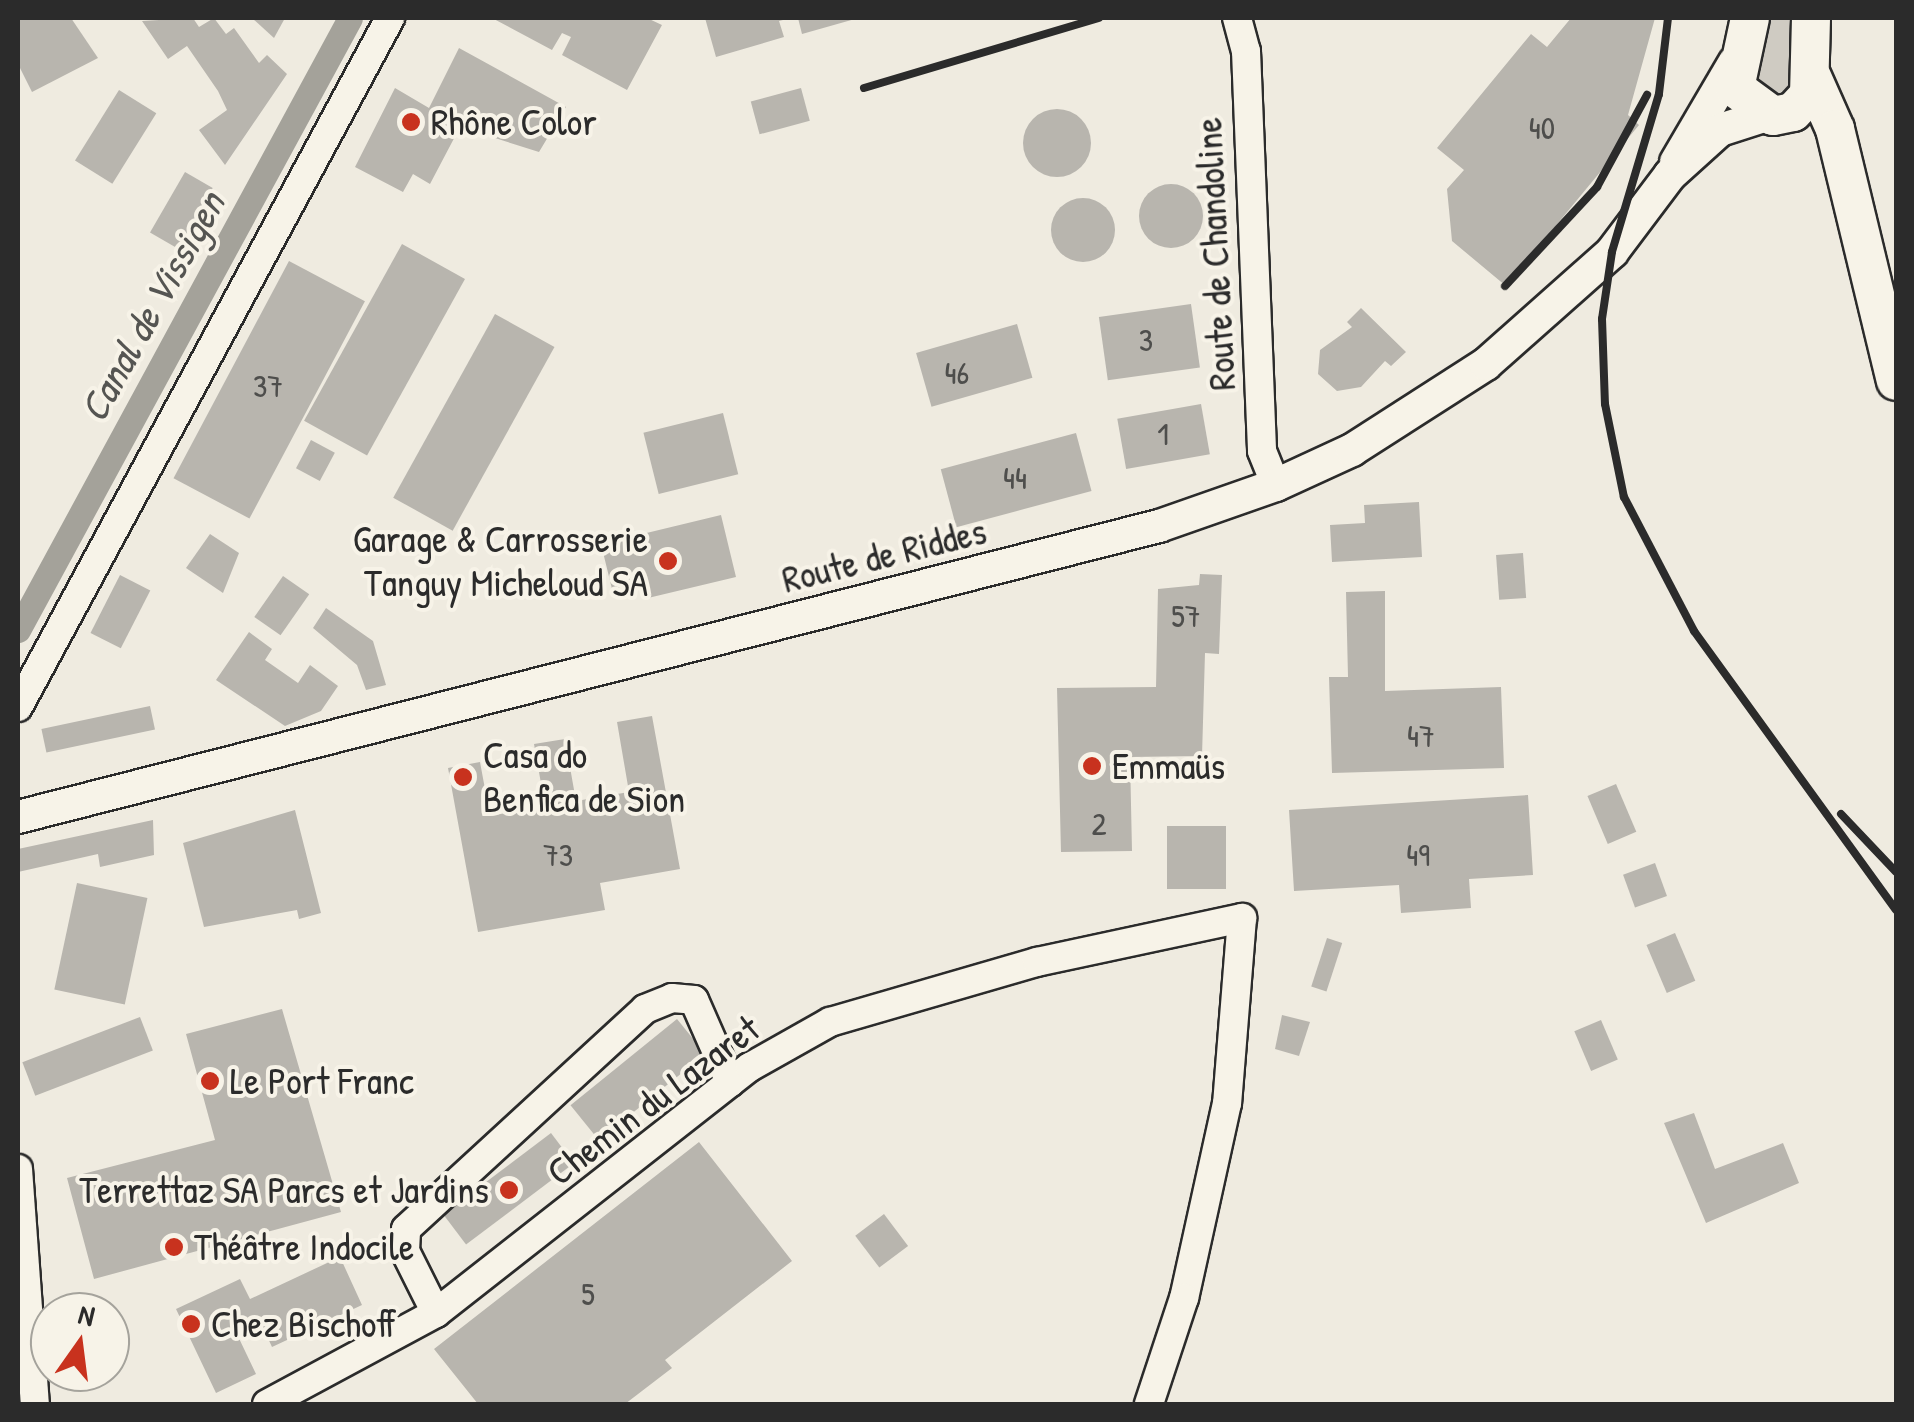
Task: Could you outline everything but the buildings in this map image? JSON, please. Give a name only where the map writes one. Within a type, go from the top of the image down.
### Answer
[{"type":"main road","points":[[1750,18],[1734,63],[1740,97],[1803,132],[1846,193]]},
{"type":"main road","points":[[1773,115],[1802,106],[1811,46]]},
{"type":"main road","points":[[1811,46],[1896,382]]},
{"type":"street","points":[[18,707],[390,18]]},
{"type":"street","name":"Route de Chandoline","points":[[1237,18],[1246,51],[1262,451],[1276,484]]},
{"type":"street","name":"Route de Riddes","points":[[18,817],[1159,526],[1276,484],[1352,450],[1486,364],[1612,252],[1670,175],[1734,63]]},
{"type":"street","name":"Route de Riddes","points":[[1670,175],[1720,130],[1773,115]]},
{"type":"street","name":"Chemin du Lazaret","points":[[267,1404],[436,1313],[730,1082],[830,1022],[906,997],[1242,918],[1227,1103],[1184,1298],[1149,1404]]},
{"type":"street","points":[[436,1313],[406,1251],[406,1229],[645,1009],[672,998],[694,1000],[730,1082]]},
{"type":"street","points":[[18,1169],[35,1404]]},
{"type":"shaded area","points":[[1769,18],[1791,18],[1792,87],[1772,96],[1755,86]]},
{"type":"waterway","name":"Canal de Vissigen","points":[[18,630],[350,18]]},
{"type":"railway","points":[[864,88],[1099,18]]},
{"type":"railway","points":[[1668,18],[1659,94],[1612,252],[1602,319],[1605,404],[1624,497],[1694,631],[1896,910]]},
{"type":"railway","points":[[1505,286],[1597,187],[1647,95]]},
{"type":"railway","points":[[1841,814],[1896,872]]},
{"type":"place","name":"Rhône Color","points":[[411,122]]},
{"type":"place","name":"Garage & Carrosserie Tanguy Micheloud SA","points":[[668,561]]},
{"type":"place","name":"Emmaüs","points":[[1092,766]]},
{"type":"place","name":"Casa do Benfica de Sion","points":[[463,777]]},
{"type":"place","name":"Le Port Franc","points":[[210,1081]]},
{"type":"place","name":"Terrettaz SA Parcs et Jardins","points":[[509,1190]]},
{"type":"place","name":"Théâtre Indocile","points":[[174,1247]]},
{"type":"place","name":"Chez Bischoff","points":[[191,1324]]}]
